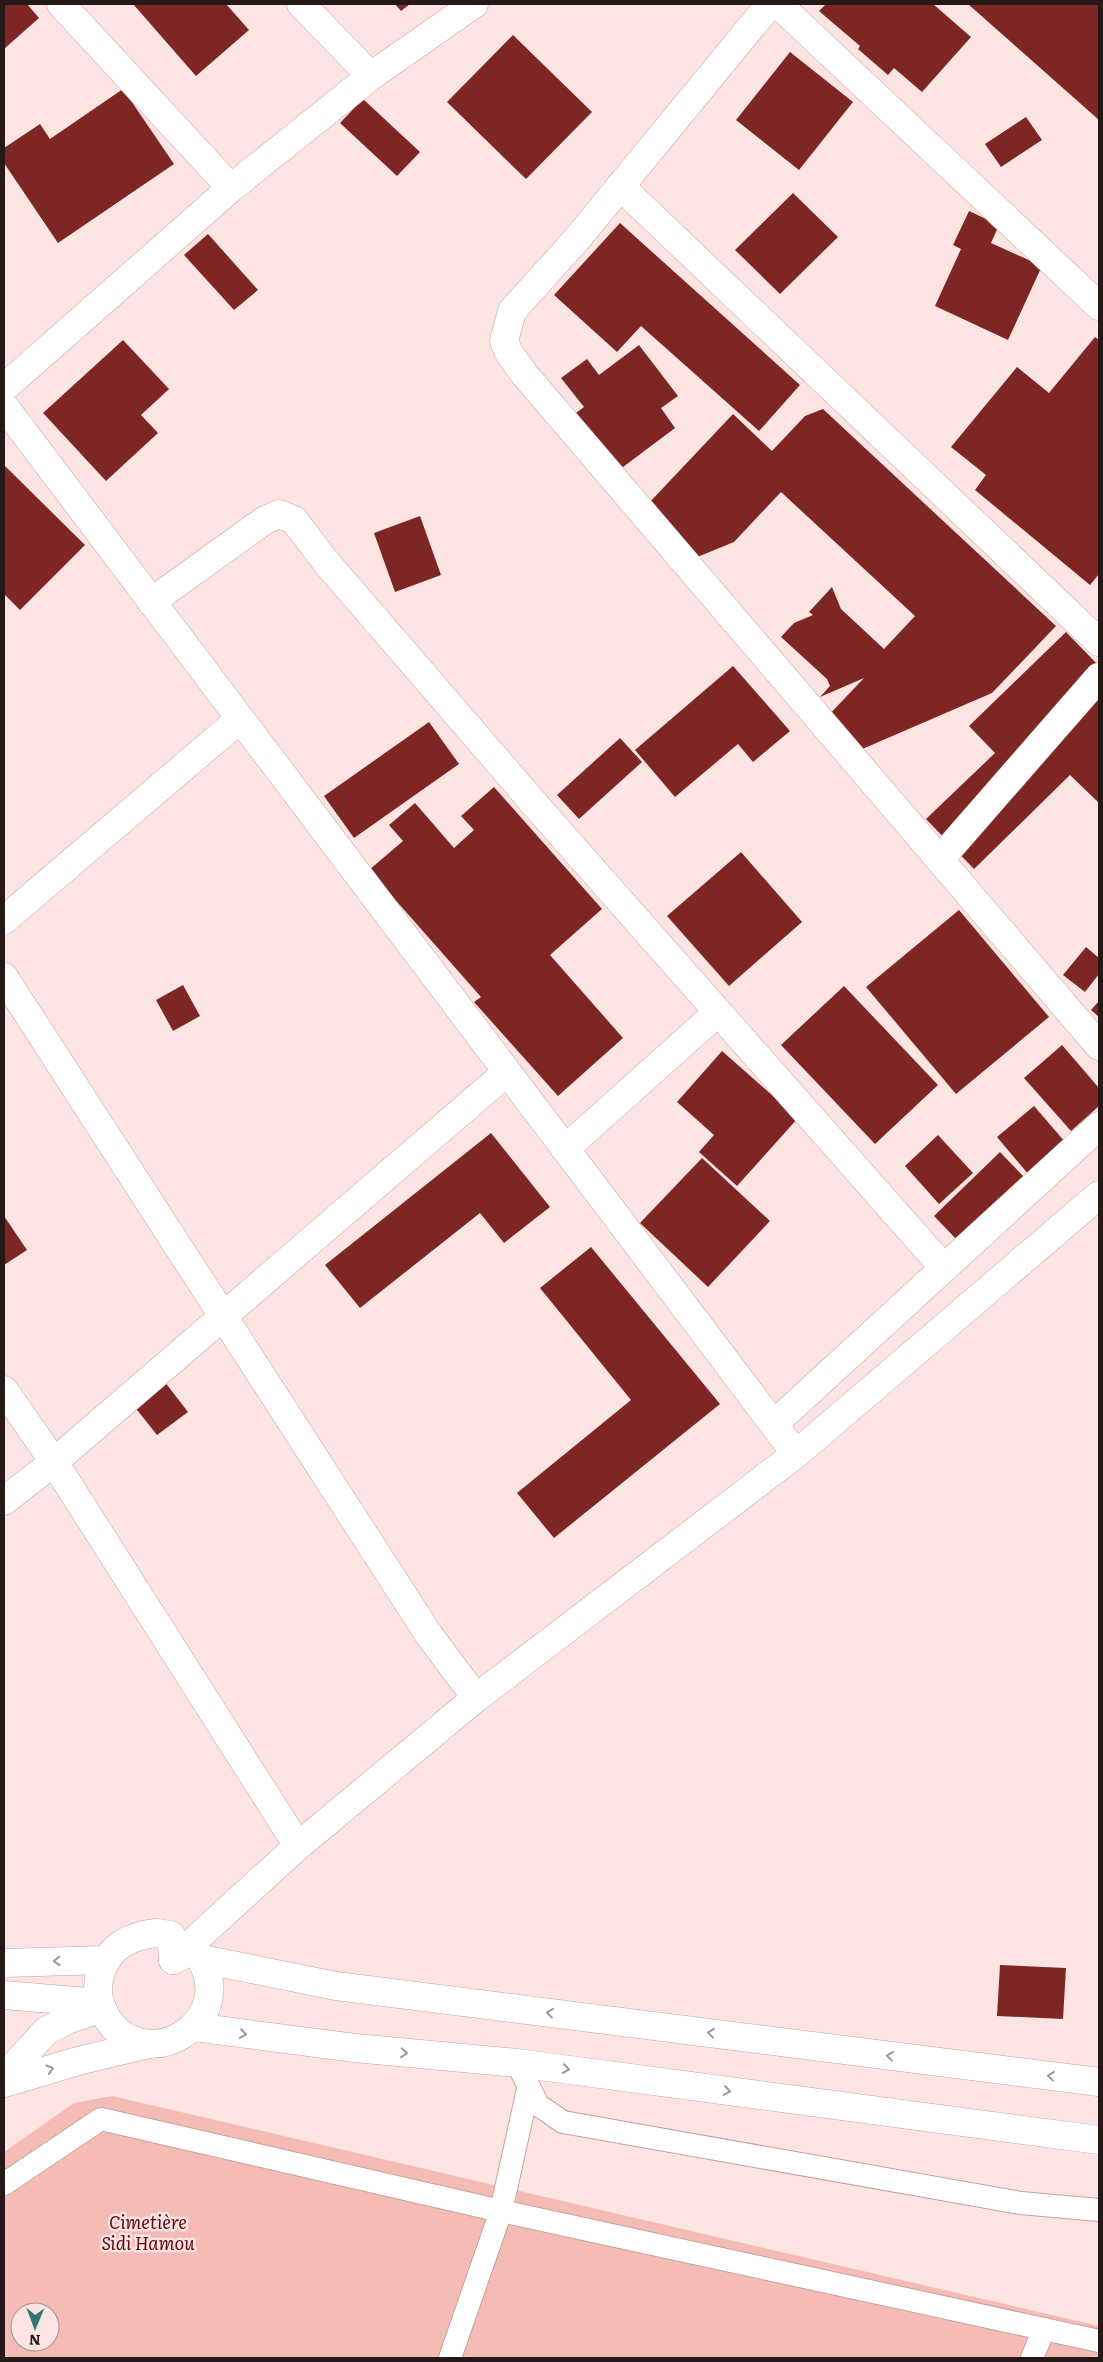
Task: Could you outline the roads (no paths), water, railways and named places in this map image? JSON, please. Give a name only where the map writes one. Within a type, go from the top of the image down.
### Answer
[{"type":"street","points":[[60,4],[231,188]]},
{"type":"street","points":[[300,4],[371,76]]},
{"type":"street","points":[[4,388],[231,188],[371,76],[474,4]]},
{"type":"street","points":[[770,4],[577,239],[512,311],[504,341],[509,353],[544,398],[941,858],[1099,1046]]},
{"type":"street","points":[[778,4],[1099,306]]},
{"type":"street","points":[[620,186],[1099,642]]},
{"type":"street","points":[[4,406],[796,1454]]},
{"type":"street","points":[[151,602],[265,520],[279,514],[294,520],[358,600],[944,1268]]},
{"type":"street","points":[[941,858],[1099,677]]},
{"type":"street","points":[[4,920],[240,719]]},
{"type":"street","points":[[4,977],[429,1635],[476,1698]]},
{"type":"street","points":[[565,1149],[718,1012]]},
{"type":"street","points":[[4,1501],[54,1462],[223,1314],[507,1072]]},
{"type":"street","points":[[774,1424],[1099,1126]]},
{"type":"street","points":[[173,1960],[298,1846],[476,1698],[796,1454],[1099,1194]]},
{"type":"street","points":[[4,1390],[54,1462],[298,1846]]},
{"type":"street","points":[[149,2044],[134,2040],[120,2033],[109,2022],[101,2006],[98,1988],[100,1974],[106,1960],[115,1948],[127,1939],[156,1933],[171,1935],[173,1960]]},
{"type":"street","points":[[4,2083],[78,2061],[149,2044],[173,2041],[194,2027],[203,2015],[208,2002],[210,1987],[208,1973],[202,1959],[194,1949],[173,1960]]},
{"type":"street","points":[[202,1959],[336,1986],[1099,2082]]},
{"type":"street","points":[[4,1963],[106,1960]]},
{"type":"street","points":[[4,1996],[101,2006]]},
{"type":"street","points":[[4,2077],[46,2031],[101,2006]]},
{"type":"street","points":[[194,2027],[354,2048],[517,2063],[1099,2140]]},
{"type":"lane","points":[[517,2063],[528,2089],[538,2105],[563,2122],[1021,2203],[1099,2210]]},
{"type":"lane","points":[[450,2358],[501,2211],[528,2089]]},
{"type":"lane","points":[[4,2184],[101,2119],[501,2211],[1099,2341]]},
{"type":"lane","points":[[1032,2358],[1044,2330]]},
{"type":"park label","name":"Cimetière Sidi Hamou","points":[[148,2233]]}]
